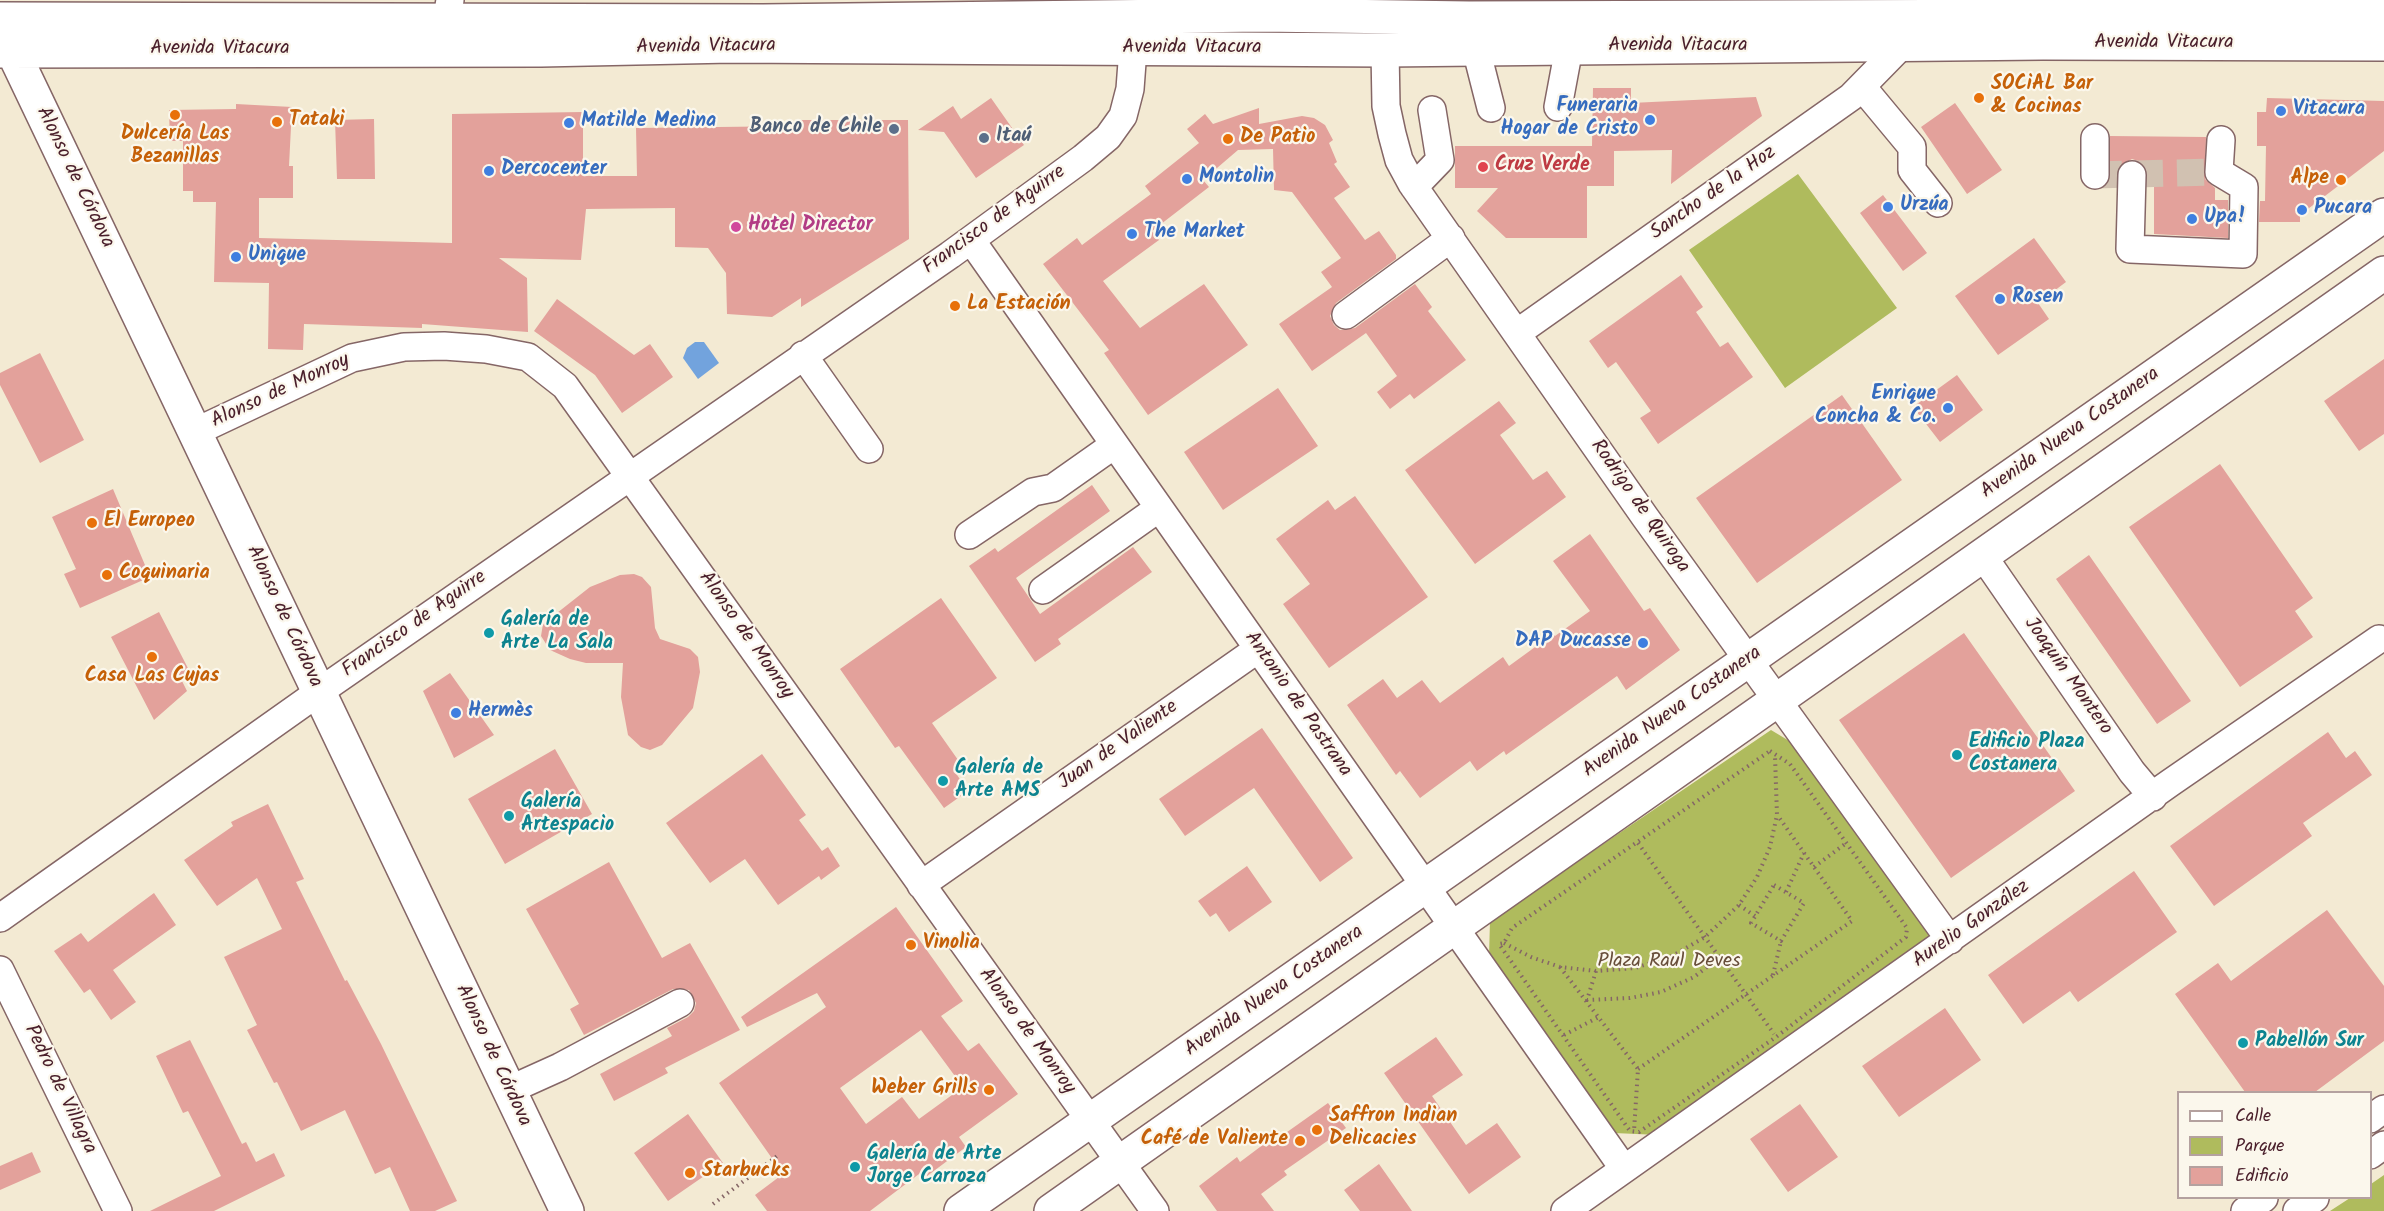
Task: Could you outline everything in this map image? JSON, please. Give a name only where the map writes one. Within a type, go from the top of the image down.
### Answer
[{"type":"main road","name":"Avenida Vitacura","points":[[3,36],[768,23],[1241,8],[1821,8],[2384,15]]},
{"type":"main road","points":[[1200,49],[1224,37],[1241,8]]},
{"type":"main road","name":"Avenida Vitacura","points":[[3,36],[449,9],[768,23],[1133,49],[1385,50],[1902,45],[2384,44]]},
{"type":"main road","name":"Alonso de Córdova","points":[[3,36],[567,1211]]},
{"type":"main road","name":"Avenida Nueva Costanera","points":[[961,1211],[2384,214]]},
{"type":"main road","points":[[1051,1211],[2384,273]]},
{"type":"main road","points":[[2215,333],[2240,342],[2257,362]]},
{"type":"street","name":"Sancho de la Hoz","points":[[1517,333],[1863,87],[1902,45]]},
{"type":"street","points":[[1558,107],[1569,48]]},
{"type":"street","name":"Francisco de Aguirre","points":[[0,918],[319,692],[971,240],[1108,137],[1123,116],[1130,89],[1133,49]]},
{"type":"street","points":[[1476,49],[1491,108]]},
{"type":"street","name":"Rodrigo de Quiroga","points":[[1385,50],[1386,106],[1399,160],[1414,187],[1777,701],[1950,940]]},
{"type":"street","points":[[1863,87],[1912,147],[1912,170],[1938,202]]},
{"type":"street","points":[[1414,187],[1440,160],[1432,110]]},
{"type":"street","points":[[2095,138],[2095,175]]},
{"type":"street","points":[[2132,175],[2130,249],[2243,254],[2244,187],[2219,172],[2221,140]]},
{"type":"street","points":[[1346,315],[1451,238]]},
{"type":"street","name":"Antonio de Pastrana","points":[[971,240],[1624,1170]]},
{"type":"street","name":"Alonso de Monroy","points":[[195,432],[352,358],[405,347],[444,346],[486,349],[528,357],[565,386],[631,475],[1155,1211]]},
{"type":"street","points":[[803,355],[869,449]]},
{"type":"street","points":[[969,535],[1033,492],[1053,488],[1114,445]]},
{"type":"street","points":[[1043,590],[1159,508]]},
{"type":"street","name":"Joaquín Montero","points":[[1983,556],[2153,797]]},
{"type":"street","name":"Aurelio González","points":[[1565,1211],[2379,639]]},
{"type":"street","name":"Juan de Valiente","points":[[921,885],[1258,649]]},
{"type":"street","name":"Pedro de Villagra","points":[[0,970],[118,1211]]},
{"type":"street","points":[[509,1090],[560,1067],[680,1003]]},
{"type":"street","points":[[2245,1211],[2261,1199]]},
{"type":"street","points":[[2297,1211],[2312,1199]]},
{"type":"path","points":[[1770,751],[1775,756],[1777,815],[1770,847],[1757,877],[1739,904],[1705,937],[1672,956],[1635,968],[1596,971],[1560,967],[1531,957],[1504,943],[1512,928],[1638,843],[1770,751]]},
{"type":"path","points":[[1638,1069],[1852,921],[1777,815]]},
{"type":"path","points":[[1638,843],[1776,1037]]},
{"type":"path","points":[[1814,867],[1845,844]]},
{"type":"path","points":[[1786,892],[1804,853]]},
{"type":"path","points":[[1773,976],[1781,941],[1804,903],[1774,885],[1751,923],[1781,941]]},
{"type":"path","points":[[1739,904],[1755,916]]},
{"type":"path","points":[[1587,1000],[1630,998],[1661,993],[1694,977],[1720,957]]},
{"type":"path","points":[[1560,967],[1638,1069],[1634,1131]]},
{"type":"path","points":[[1587,1000],[1596,971]]},
{"type":"path","points":[[1564,1035],[1599,1017]]},
{"type":"path","points":[[713,1204],[780,1154]]},
{"type":"green space","points":[[1798,174],[1897,308],[1785,388],[1689,250]]},
{"type":"green space","name":"Plaza Raul Deves","points":[[1771,730],[1791,742],[1931,932],[1927,949],[1659,1135],[1614,1133],[1489,956],[1490,921]]},
{"type":"green space","points":[[2384,1175],[2384,1211],[2330,1211],[2348,1199],[2372,1199],[2372,1183]]},
{"type":"water","points":[[695,342],[704,342],[719,363],[698,379],[683,358],[687,348]]},
{"type":"building","points":[[1593,88],[1631,88],[1631,103],[1756,97],[1762,116],[1671,184],[1672,150],[1614,151],[1614,186],[1587,186],[1587,238],[1506,238],[1477,211],[1498,188],[1455,188],[1455,146],[1592,146]]},
{"type":"building","name":"Itaú","points":[[991,98],[1024,145],[976,178],[944,132],[918,130],[953,106],[961,119]]},
{"type":"building","points":[[2267,98],[2384,101],[2384,151],[2300,215],[2300,222],[2259,222],[2260,201],[2265,201],[2266,146],[2257,146],[2257,112],[2266,112]]},
{"type":"building","points":[[1955,103],[2002,170],[1967,194],[1921,127]]},
{"type":"building","points":[[236,104],[292,107],[289,166],[293,166],[293,198],[259,198],[259,238],[452,243],[452,114],[583,112],[583,176],[637,176],[636,128],[800,126],[800,120],[908,120],[909,239],[801,307],[801,298],[772,317],[727,314],[726,273],[708,248],[675,247],[675,208],[586,209],[581,260],[499,258],[527,278],[528,332],[422,324],[422,328],[304,324],[303,350],[268,349],[269,283],[214,282],[216,202],[193,202],[193,191],[183,191],[183,141],[170,141],[169,110],[236,109]]},
{"type":"building","points":[[1259,108],[1259,124],[1302,116],[1314,118],[1325,125],[1333,140],[1329,143],[1337,162],[1334,164],[1350,187],[1334,198],[1365,240],[1379,231],[1396,255],[1396,259],[1336,303],[1330,316],[1334,325],[1340,330],[1355,328],[1415,284],[1432,307],[1428,311],[1466,360],[1414,399],[1410,394],[1390,409],[1377,392],[1397,376],[1366,333],[1312,371],[1279,324],[1332,287],[1321,272],[1341,258],[1292,192],[1274,190],[1273,149],[1238,150],[1203,180],[1209,187],[1152,231],[1159,240],[1103,281],[1140,328],[1204,284],[1248,345],[1148,415],[1104,353],[1109,350],[1043,264],[1077,238],[1082,245],[1151,194],[1145,186],[1199,143],[1187,129],[1205,114],[1213,124]]},
{"type":"building","points":[[374,119],[375,179],[337,179],[335,120]]},
{"type":"building","points":[[2110,136],[2206,137],[2205,179],[2215,188],[2215,200],[2228,200],[2228,238],[2154,234],[2154,182],[2148,182],[2146,168],[2141,162],[2132,159],[2119,166],[2116,182],[2109,182]]},
{"type":"building","points":[[1883,195],[1927,253],[1903,271],[1860,213]]},
{"type":"building","name":"Rosen","points":[[2034,238],[2066,282],[2038,303],[2049,319],[1998,355],[1955,296]]},
{"type":"building","points":[[1681,275],[1703,307],[1696,312],[1720,347],[1728,342],[1753,377],[1658,444],[1640,418],[1651,411],[1616,362],[1608,368],[1589,341]]},
{"type":"building","points":[[557,299],[634,355],[650,344],[673,377],[622,413],[595,375],[534,331]]},
{"type":"building","points":[[40,353],[84,440],[40,463],[0,385],[0,373]]},
{"type":"building","points":[[2384,359],[2384,434],[2359,451],[2324,401]]},
{"type":"building","name":"Enrique Concha & Co.","points":[[1957,375],[1983,410],[1940,442],[1913,407]]},
{"type":"building","points":[[1278,388],[1318,446],[1223,510],[1184,452]]},
{"type":"building","points":[[1842,395],[1902,480],[1757,583],[1696,498]]},
{"type":"building","points":[[1499,401],[1516,423],[1500,435],[1533,480],[1547,471],[1566,497],[1475,564],[1405,470]]},
{"type":"building","points":[[2220,464],[2313,598],[2295,611],[2313,637],[2240,687],[2129,527]]},
{"type":"building","points":[[1092,485],[1110,511],[1016,578],[1040,614],[1133,547],[1152,572],[1058,639],[1061,644],[1035,662],[969,566],[995,548],[998,552]]},
{"type":"building","points":[[113,489],[150,577],[80,608],[64,574],[76,569],[52,517]]},
{"type":"building","points":[[1355,496],[1428,597],[1329,668],[1283,604],[1310,584],[1276,539],[1328,500],[1335,510]]},
{"type":"building","points":[[1590,534],[1644,611],[1650,608],[1680,650],[1626,690],[1617,676],[1506,755],[1504,751],[1477,771],[1470,761],[1420,798],[1400,771],[1396,775],[1347,705],[1383,679],[1397,698],[1422,680],[1440,703],[1503,657],[1509,666],[1553,634],[1555,636],[1590,611],[1553,561]]},
{"type":"building","points":[[2089,555],[2191,701],[2157,724],[2056,579]]},
{"type":"building","points":[[634,574],[642,577],[651,587],[655,628],[660,639],[690,649],[698,657],[700,672],[693,708],[662,745],[650,750],[641,747],[628,735],[621,697],[623,663],[586,663],[570,659],[550,650],[541,636],[543,624],[590,587],[620,575]]},
{"type":"building","points":[[941,598],[997,678],[932,723],[963,767],[955,772],[968,791],[944,808],[899,746],[895,748],[840,669]]},
{"type":"building","name":"Casa Las Cujas","points":[[159,612],[192,676],[182,681],[187,691],[154,720],[111,637]]},
{"type":"building","name":"Edificio Plaza Costanera","points":[[1964,633],[2075,791],[1951,878],[1839,720]]},
{"type":"building","name":"Hermès","points":[[450,673],[494,735],[454,758],[423,691]]},
{"type":"building","points":[[1262,728],[1353,858],[1320,882],[1254,788],[1185,836],[1159,799]]},
{"type":"building","points":[[2328,732],[2346,758],[2355,751],[2372,775],[2303,823],[2312,836],[2214,906],[2170,846]]},
{"type":"building","points":[[555,749],[592,814],[505,864],[468,799]]},
{"type":"building","points":[[762,754],[806,815],[799,820],[822,851],[828,847],[840,866],[821,880],[819,876],[778,905],[745,859],[710,883],[666,823]]},
{"type":"building","points":[[268,804],[304,879],[296,882],[345,981],[347,980],[381,1044],[457,1201],[435,1211],[410,1211],[390,1167],[375,1174],[345,1110],[301,1131],[277,1082],[274,1083],[247,1030],[257,1025],[224,957],[282,929],[257,878],[217,906],[184,860],[233,826],[231,822]]},
{"type":"building","points":[[609,862],[662,958],[690,943],[740,1030],[665,1068],[668,1073],[614,1101],[600,1074],[672,1036],[667,1028],[688,1017],[694,1011],[696,1003],[689,990],[673,989],[584,1035],[570,1009],[579,1004],[526,909]]},
{"type":"building","points":[[1247,866],[1272,902],[1229,932],[1216,913],[1210,917],[1198,901]]},
{"type":"building","points":[[2134,871],[2177,932],[2078,1002],[2070,991],[2023,1024],[1988,975]]},
{"type":"building","points":[[154,893],[176,925],[113,970],[136,1002],[111,1020],[90,989],[84,993],[54,951],[81,933],[88,942]]},
{"type":"building","points":[[896,907],[963,1001],[941,1016],[968,1051],[979,1043],[1018,1094],[959,1137],[966,1147],[927,1176],[923,1171],[870,1211],[767,1211],[755,1195],[783,1174],[719,1083],[826,1007],[817,993],[747,1027],[741,1017]],"holes":[[[921,1030],[963,1087],[919,1119],[902,1097],[866,1124],[840,1088]]]},
{"type":"building","points":[[2327,910],[2384,986],[2384,1041],[2316,1091],[2244,1091],[2175,994],[2218,963],[2231,981]]},
{"type":"building","points":[[1945,1008],[1981,1060],[1899,1117],[1862,1066]]},
{"type":"building","points":[[1436,1037],[1463,1075],[1432,1096],[1466,1145],[1497,1123],[1521,1157],[1469,1194],[1384,1073]]},
{"type":"building","points":[[190,1040],[242,1144],[246,1142],[256,1162],[274,1153],[285,1176],[214,1211],[150,1211],[221,1176],[188,1111],[183,1113],[156,1056]]},
{"type":"building","points":[[1328,1103],[1346,1128],[1284,1171],[1287,1175],[1261,1194],[1274,1211],[1217,1211],[1199,1186],[1237,1157],[1240,1162],[1264,1144],[1266,1147]]},
{"type":"building","points":[[1800,1104],[1838,1157],[1788,1192],[1750,1139]]},
{"type":"building","points":[[688,1114],[723,1163],[668,1201],[634,1153]]},
{"type":"building","points":[[32,1152],[41,1172],[0,1190],[0,1166]]},
{"type":"building","points":[[1379,1164],[1412,1211],[1360,1211],[1344,1190]]},
{"type":"tunnel","points":[[2095,175],[2219,172]]},
{"type":"place","name":"SOCiAL Bar & Cocinas","points":[[1979,98]]},
{"type":"place","name":"Vitacura","points":[[2281,111]]},
{"type":"place","name":"Dulcería Las Bezanillas","points":[[175,115]]},
{"type":"place","name":"Funeraria Hogar de Cristo","points":[[1650,120]]},
{"type":"place","name":"Tataki","points":[[277,122]]},
{"type":"place","name":"Matilde Medina","points":[[569,123]]},
{"type":"place","name":"Banco de Chile","points":[[894,129]]},
{"type":"place","name":"Itaú","points":[[984,138]]},
{"type":"place","name":"De Patio","points":[[1228,139]]},
{"type":"place","name":"Cruz Verde","points":[[1483,167]]},
{"type":"place","name":"Dercocenter","points":[[489,171]]},
{"type":"place","name":"Montolin","points":[[1187,179]]},
{"type":"place","name":"Alpe","points":[[2341,180]]},
{"type":"place","name":"Urzúa","points":[[1888,207]]},
{"type":"place","name":"Pucara","points":[[2302,210]]},
{"type":"place","name":"Upa!","points":[[2192,219]]},
{"type":"place","name":"Hotel Director","points":[[736,227]]},
{"type":"place","name":"The Market","points":[[1132,234]]},
{"type":"place","name":"Unique","points":[[236,257]]},
{"type":"place","name":"Rosen","points":[[2000,299]]},
{"type":"place","name":"La Estación","points":[[955,306]]},
{"type":"place","name":"Enrique Concha & Co.","points":[[1948,408]]},
{"type":"place","name":"El Europeo","points":[[92,523]]},
{"type":"place","name":"Coquinaria","points":[[107,575]]},
{"type":"place","name":"Galería de Arte La Sala","points":[[489,633]]},
{"type":"place","name":"DAP Ducasse","points":[[1643,643]]},
{"type":"place","name":"Casa Las Cujas","points":[[152,657]]},
{"type":"place","name":"Hermès","points":[[456,713]]},
{"type":"place","name":"Edificio Plaza Costanera","points":[[1957,755]]},
{"type":"place","name":"Galería de Arte AMS","points":[[943,781]]},
{"type":"place","name":"Galería Artespacio","points":[[509,816]]},
{"type":"place","name":"Vinolia","points":[[911,945]]},
{"type":"place","name":"Pabellón Sur","points":[[2243,1043]]},
{"type":"place","name":"Weber Grills","points":[[989,1090]]},
{"type":"place","name":"Saffron Indian Delicacies","points":[[1317,1130]]},
{"type":"place","name":"Café de Valiente","points":[[1300,1141]]},
{"type":"place","name":"Galería de Arte Jorge Carroza","points":[[855,1167]]},
{"type":"place","name":"Starbucks","points":[[690,1173]]}]
